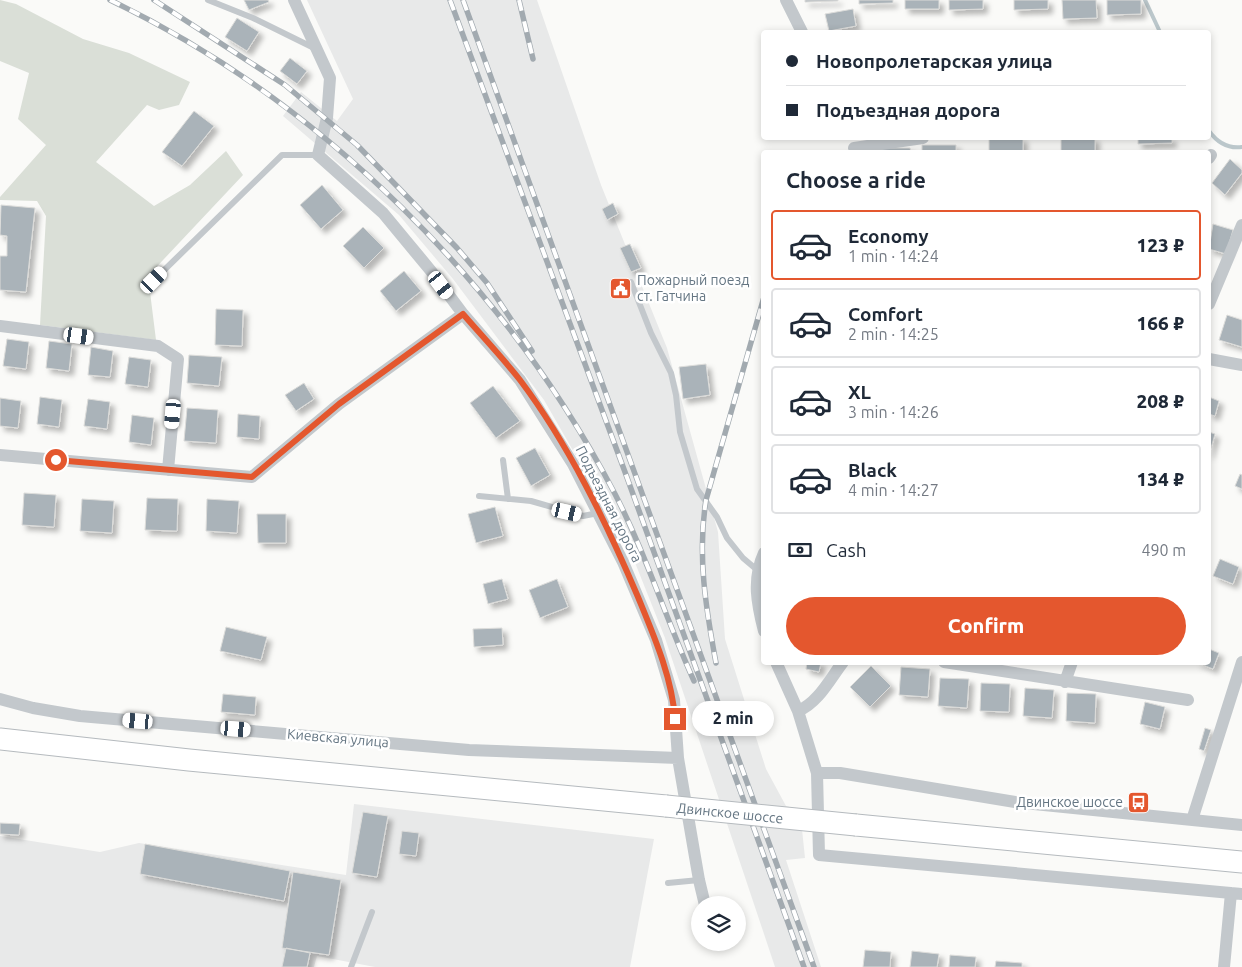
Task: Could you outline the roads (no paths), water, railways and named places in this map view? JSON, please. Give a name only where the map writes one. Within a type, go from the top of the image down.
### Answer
[{"type":"main road","name":"Двинское шоссе","points":[[0,739],[190,760],[1242,862]]},
{"type":"street","points":[[294,0],[330,78],[327,118],[318,155]]},
{"type":"street","points":[[786,0],[801,30]]},
{"type":"street","points":[[853,146],[906,140]]},
{"type":"street","name":"Подъездная дорога","points":[[318,155],[383,213],[463,314],[520,380],[545,417],[598,513],[623,562],[656,640],[674,700],[678,758],[703,896]]},
{"type":"street","points":[[1211,299],[1242,225]]},
{"type":"street","points":[[0,455],[252,477],[339,404],[463,314]]},
{"type":"street","points":[[0,326],[158,346],[178,359],[168,470]]},
{"type":"street","points":[[1211,359],[1242,365]]},
{"type":"street","points":[[761,559],[756,569],[757,604],[761,619]]},
{"type":"street","points":[[1192,820],[1242,662]]},
{"type":"street","points":[[777,665],[798,711],[817,773],[820,855],[1237,894],[1224,967]]},
{"type":"street","points":[[798,711],[815,700],[841,665]]},
{"type":"street","points":[[962,665],[1188,700]]},
{"type":"street","points":[[1065,682],[1071,665]]},
{"type":"street","name":"Киевская улица","points":[[0,699],[33,708],[80,716],[469,750],[678,758]]},
{"type":"street","points":[[817,773],[868,777],[1015,802],[1242,825]]},
{"type":"lane","points":[[208,0],[252,18],[317,50]]},
{"type":"lane","points":[[154,280],[282,154],[318,155]]},
{"type":"lane","points":[[631,282],[651,333],[671,373],[676,395],[680,432],[697,489],[717,517],[727,538],[756,569]]},
{"type":"lane","points":[[503,460],[508,499]]},
{"type":"lane","points":[[479,496],[531,500],[583,516],[598,513]]},
{"type":"lane","points":[[668,883],[699,880]]},
{"type":"lane","points":[[351,967],[372,912]]},
{"type":"waterway","points":[[1145,0],[1159,30]]},
{"type":"waterway","points":[[1211,133],[1223,144],[1232,147],[1242,147]]},
{"type":"railway","points":[[110,0],[188,42],[263,91],[334,146],[401,207],[463,273],[520,343],[571,417],[615,494],[694,681]]},
{"type":"railway","points":[[154,0],[285,85],[357,145],[457,248],[487,283],[532,351]]},
{"type":"railway","points":[[450,0],[625,472],[804,967]]},
{"type":"railway","points":[[463,0],[814,967]]},
{"type":"railway","points":[[519,0],[533,59]]},
{"type":"railway","points":[[716,663],[704,582],[703,521],[706,500],[761,308]]},
{"type":"place","name":"Пожарный поезд ст. Гатчина","points":[[621,288]]},
{"type":"place","name":"Двинское шоссе","points":[[1139,802]]}]
